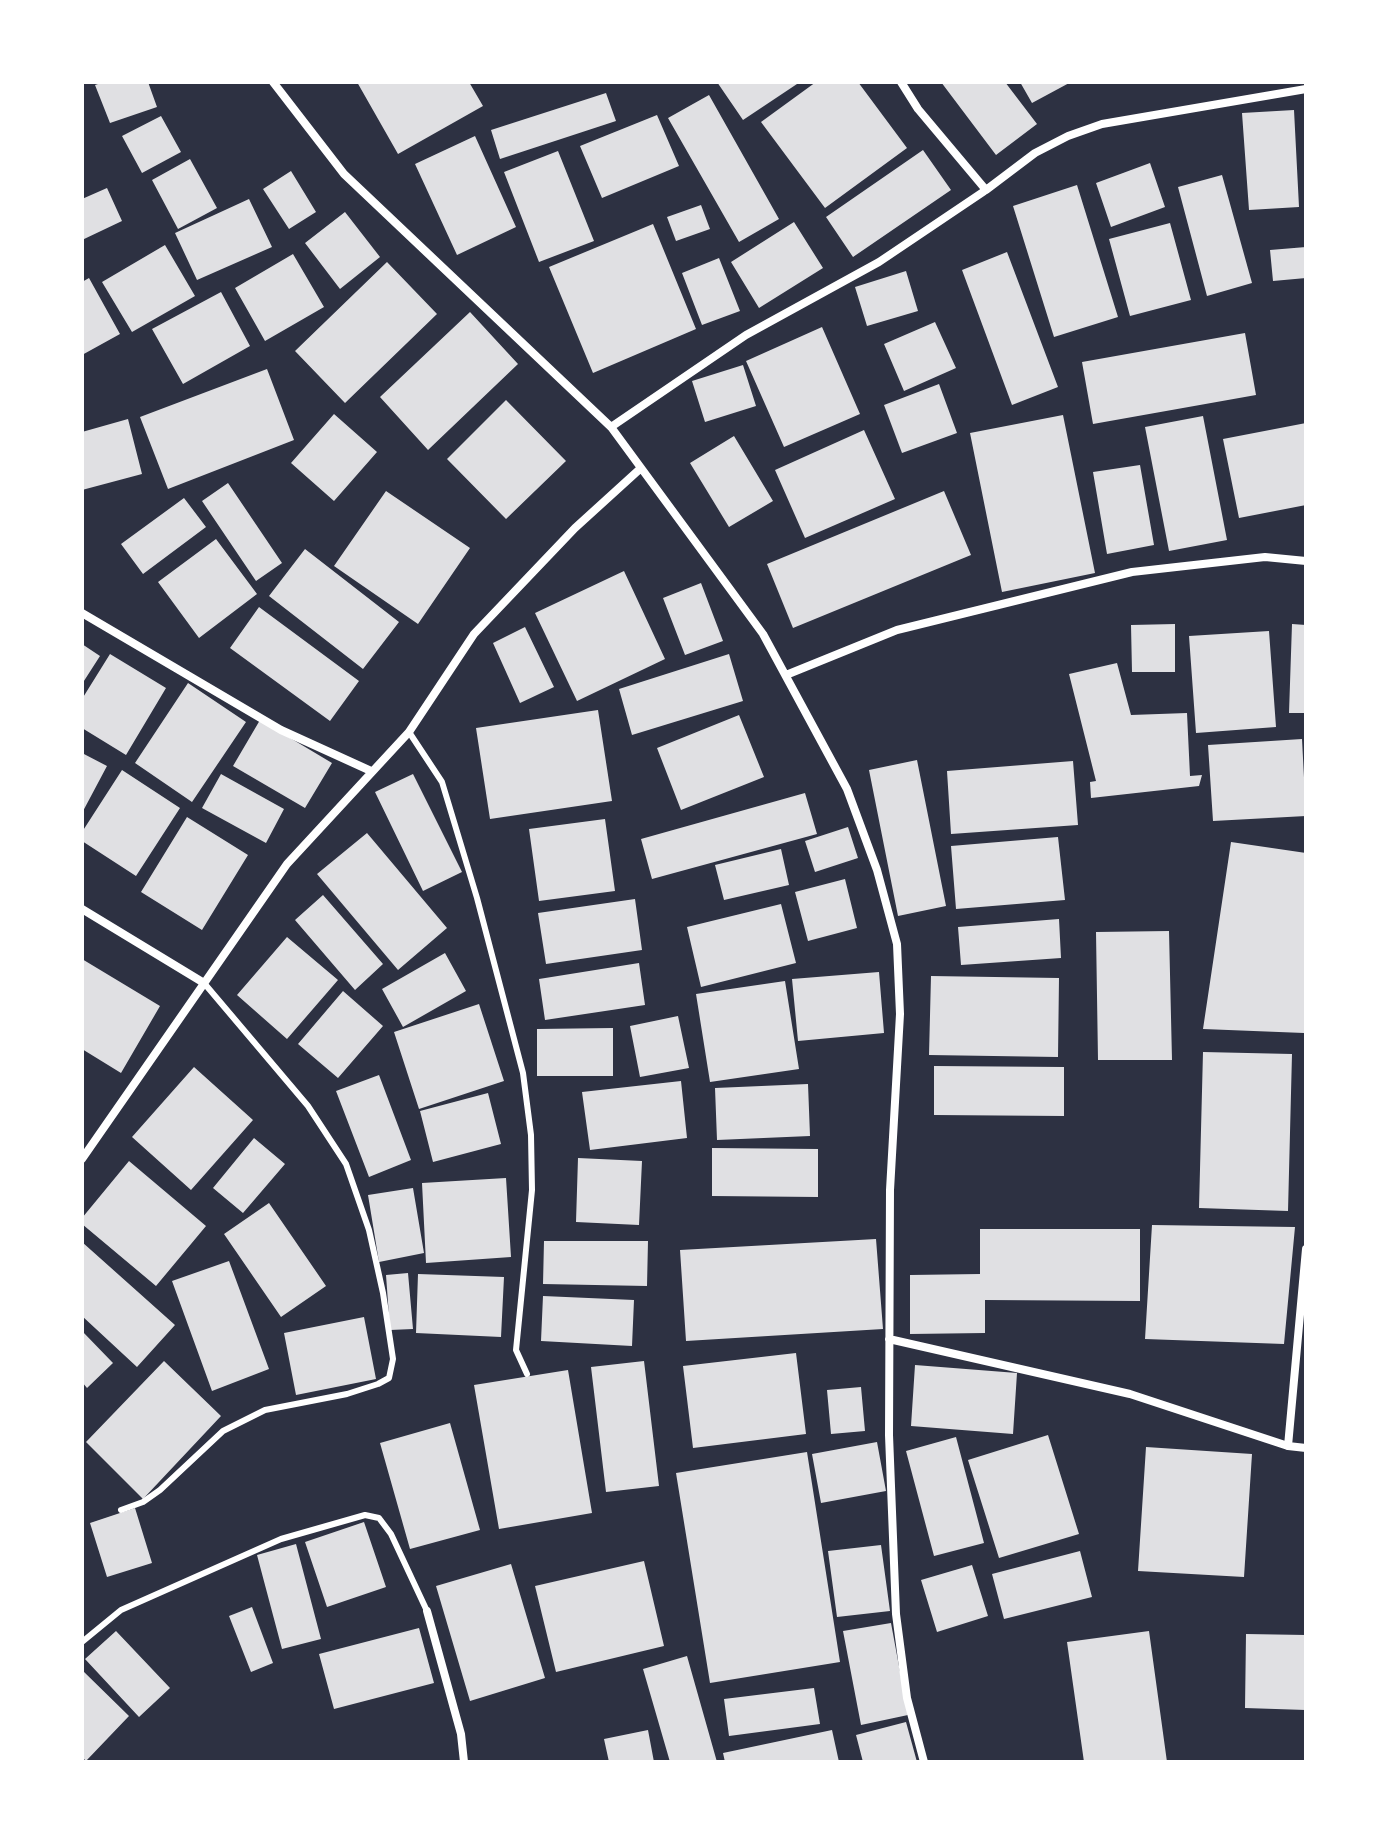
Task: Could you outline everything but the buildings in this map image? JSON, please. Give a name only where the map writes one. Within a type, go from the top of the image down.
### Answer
[{"type":"street","points":[[273,82],[344,174],[611,427],[763,634],[847,789],[877,870],[897,944],[900,1014],[890,1190],[889,1435],[896,1614],[907,1698],[924,1762]]},
{"type":"street","points":[[901,82],[918,109],[986,190]]},
{"type":"street","points":[[611,427],[746,335],[879,262],[1035,153],[1068,136],[1102,124],[1306,89]]},
{"type":"street","points":[[82,1159],[287,864],[409,732],[474,634],[575,528],[641,468]]},
{"type":"street","points":[[786,675],[897,630],[1132,572],[1265,557],[1306,561]]},
{"type":"street","points":[[82,613],[281,730],[371,771]]},
{"type":"street","points":[[82,909],[204,983]]},
{"type":"street","points":[[1288,1446],[1306,1249]]},
{"type":"street","points":[[889,1339],[1130,1394],[1288,1446],[1306,1448]]},
{"type":"street","points":[[427,1611],[461,1734],[464,1762]]},
{"type":"lane","points":[[409,732],[442,782],[477,898],[523,1073],[531,1135],[532,1190],[516,1350],[527,1374]]},
{"type":"lane","points":[[121,1510],[143,1502],[160,1490],[223,1431],[265,1410],[347,1394],[378,1384],[389,1378],[393,1359],[369,1230],[346,1164],[308,1106],[204,983]]},
{"type":"lane","points":[[82,1642],[121,1610],[281,1539],[365,1515],[379,1518],[391,1534],[427,1611]]}]
